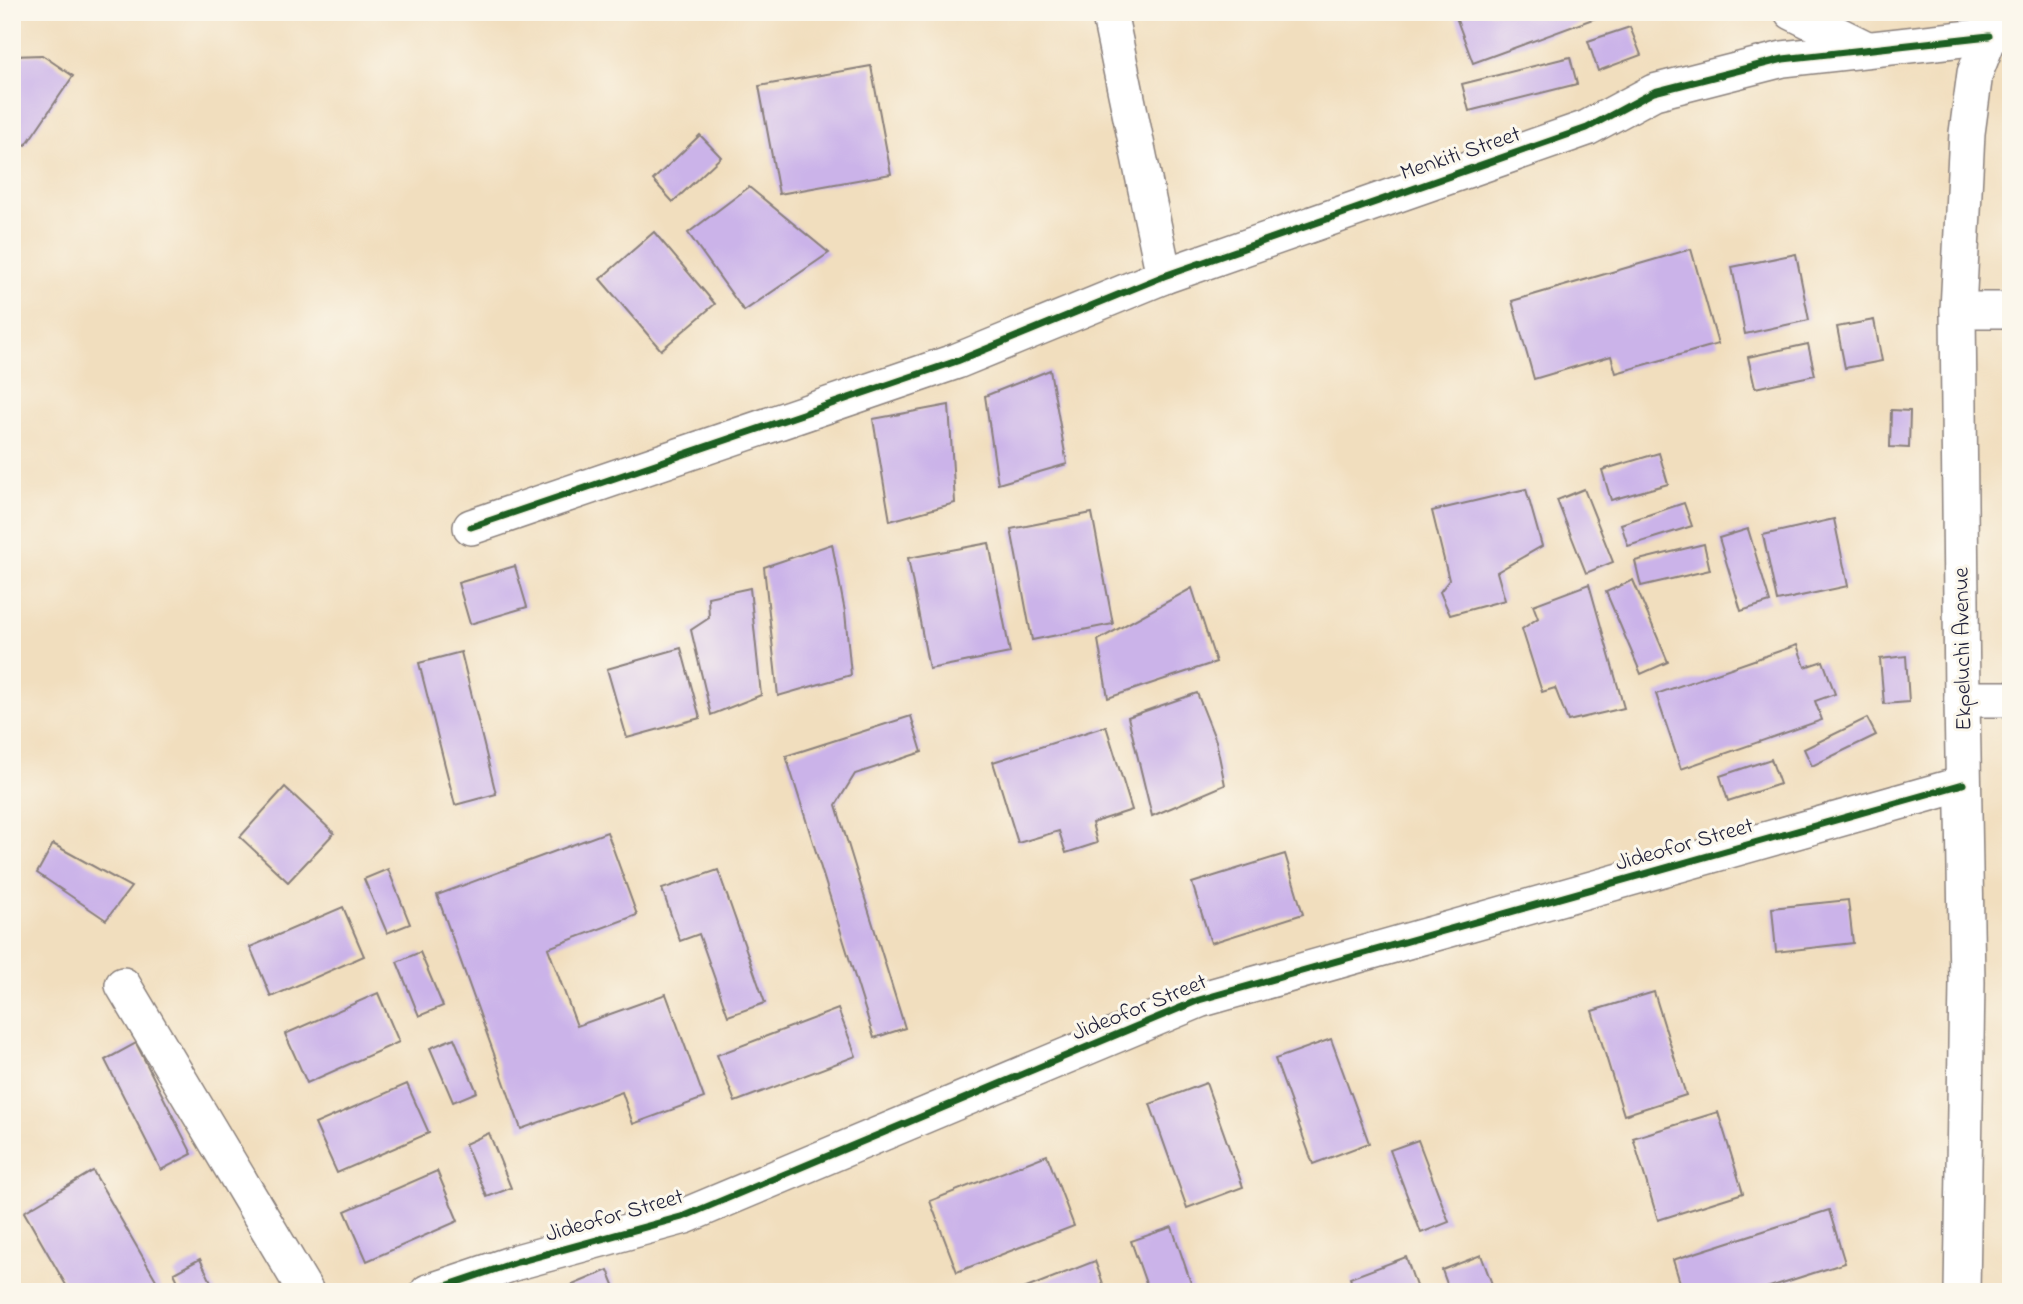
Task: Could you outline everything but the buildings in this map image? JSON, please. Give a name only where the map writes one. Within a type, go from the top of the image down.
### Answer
[{"type":"street","points":[[1109,12],[1164,276]]},
{"type":"street","points":[[1792,12],[1867,49]]},
{"type":"street","name":"Menkiti Street","points":[[471,527],[957,361],[1164,276],[1587,128],[1654,92],[1783,59],[1867,49],[1994,24]]},
{"type":"street","name":"Ekpeluchi Avenue","points":[[1962,1292],[1967,982],[1958,310],[1967,133],[1975,73],[1994,24]]},
{"type":"street","points":[[1958,310],[2011,310]]},
{"type":"street","points":[[1962,699],[2011,699]]},
{"type":"street","name":"Jideofor Street","points":[[428,1292],[516,1262],[685,1216],[1199,1000],[1963,784]]},
{"type":"street","points":[[123,985],[306,1292]]},
{"type":"cycle path","points":[[471,527],[957,361],[1164,276],[1587,128],[1654,92],[1783,59],[1989,36]]},
{"type":"cycle path","points":[[428,1292],[517,1262],[685,1216],[1199,1000],[1963,784]]}]
